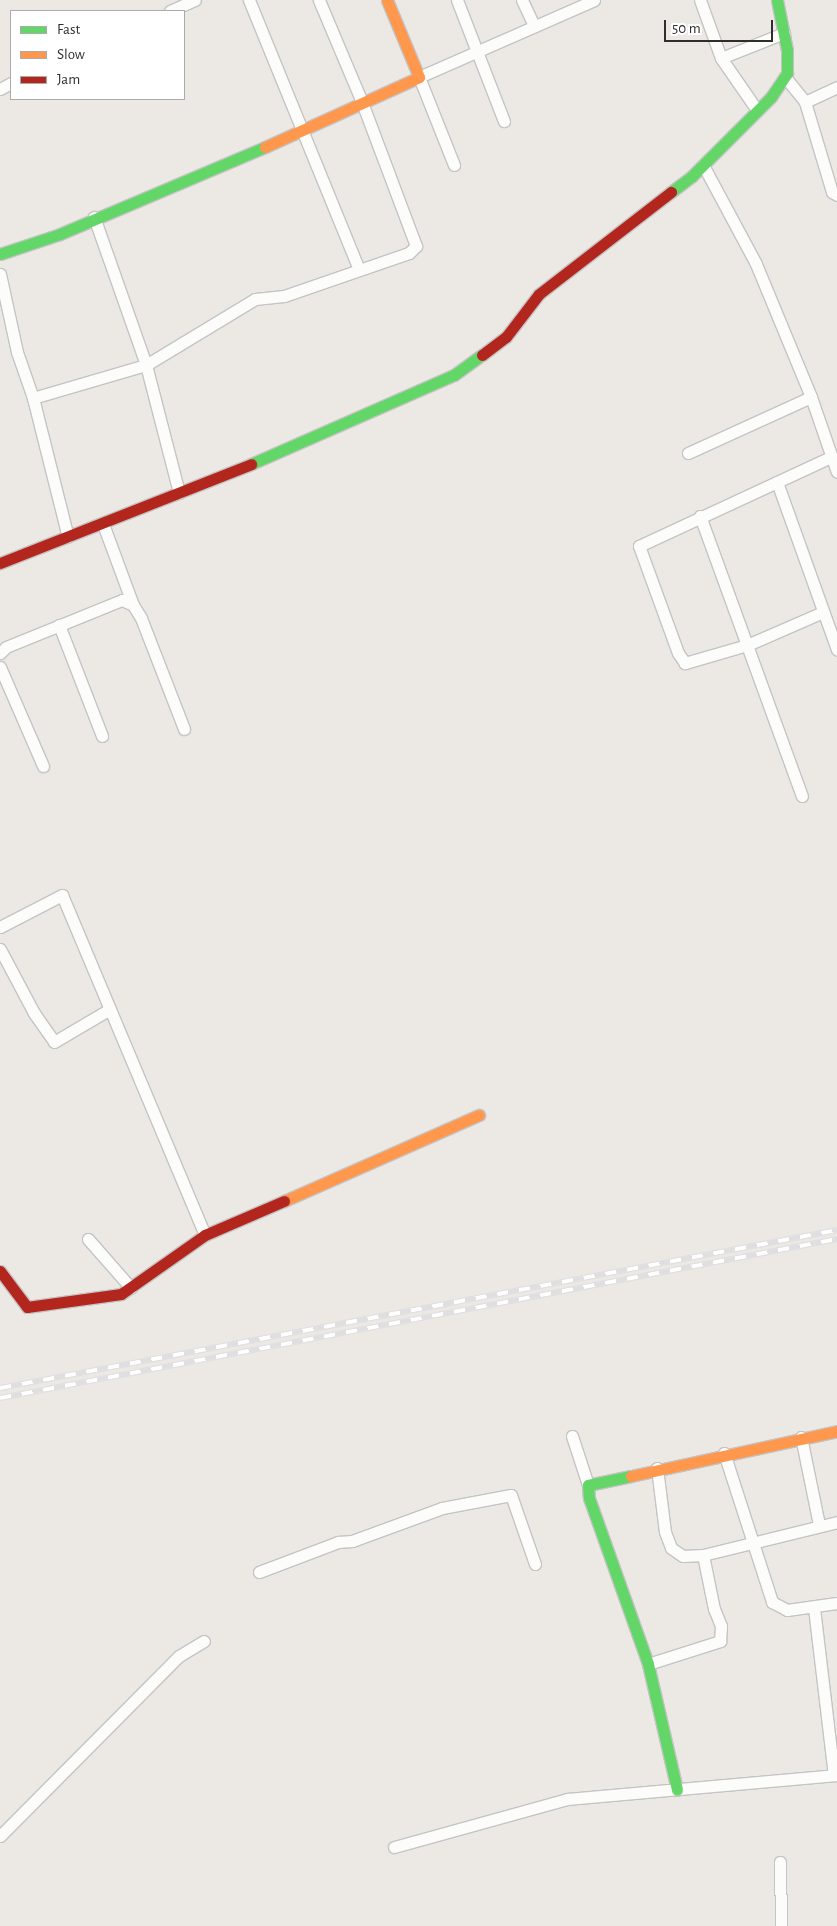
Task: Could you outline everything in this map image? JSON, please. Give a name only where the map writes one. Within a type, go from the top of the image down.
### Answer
[{"type":"street","points":[[172,10],[195,0]]},
{"type":"street","points":[[249,0],[360,269]]},
{"type":"street","points":[[33,398],[146,365],[255,299],[284,296],[409,253],[416,246],[362,102],[319,0]]},
{"type":"street","points":[[387,0],[454,165]]},
{"type":"street","points":[[457,0],[504,121]]},
{"type":"street","points":[[522,0],[534,26]]},
{"type":"street","points":[[0,254],[60,234],[94,217],[216,169],[301,128],[594,0]]},
{"type":"street","points":[[700,0],[721,58],[757,110]]},
{"type":"street","points":[[0,563],[179,493],[454,375],[506,337],[540,294],[658,203],[703,164],[757,110],[785,77],[787,50],[777,0]]},
{"type":"street","points":[[721,58],[784,33]]},
{"type":"street","points":[[785,77],[805,102],[832,192],[837,195]]},
{"type":"street","points":[[805,102],[837,87]]},
{"type":"street","points":[[703,164],[756,264],[811,397],[837,472]]},
{"type":"street","points":[[94,217],[146,365],[179,493]]},
{"type":"street","points":[[0,274],[17,352],[33,398],[68,537]]},
{"type":"street","points":[[688,453],[811,397]]},
{"type":"street","points":[[823,612],[747,645],[685,663],[674,644],[639,546],[700,516],[832,457]]},
{"type":"street","points":[[777,482],[837,650]]},
{"type":"street","points":[[700,516],[802,796]]},
{"type":"street","points":[[103,524],[133,605],[142,618],[184,729]]},
{"type":"street","points":[[0,653],[6,647],[122,600],[133,605]]},
{"type":"street","points":[[59,625],[102,736]]},
{"type":"street","points":[[0,667],[43,766]]},
{"type":"street","points":[[0,927],[62,895],[205,1235]]},
{"type":"street","points":[[0,949],[34,1013],[54,1042],[110,1008]]},
{"type":"street","points":[[0,1271],[27,1307],[121,1294],[205,1235],[479,1115]]},
{"type":"street","points":[[88,1239],[130,1288]]},
{"type":"street","points":[[588,1484],[802,1436],[837,1431]]},
{"type":"street","points":[[572,1436],[588,1484],[590,1498],[648,1664],[662,1714],[677,1790]]},
{"type":"street","points":[[802,1436],[819,1525]]},
{"type":"street","points":[[724,1453],[772,1602],[787,1610],[814,1608],[837,1603]]},
{"type":"street","points":[[657,1468],[665,1532],[671,1548],[683,1556],[703,1555],[751,1541],[810,1531],[819,1525],[837,1522]]},
{"type":"street","points":[[259,1572],[338,1542],[352,1541],[442,1508],[511,1495],[535,1564]]},
{"type":"street","points":[[648,1664],[720,1641],[721,1626],[714,1609],[703,1555]]},
{"type":"street","points":[[394,1847],[567,1800],[836,1775],[814,1608]]},
{"type":"street","points":[[0,1836],[179,1656],[204,1641]]},
{"type":"street","points":[[780,1862],[781,1926]]},
{"type":"railway","points":[[0,1388],[837,1230]]},
{"type":"railway","points":[[0,1398],[837,1239]]},
{"type":"traffic: fast","points":[[671,192],[692,176],[771,97],[787,73],[787,50],[777,0]]},
{"type":"traffic: fast","points":[[0,254],[60,234],[265,147]]},
{"type":"traffic: fast","points":[[251,464],[454,375],[482,355]]},
{"type":"traffic: fast","points":[[631,1476],[588,1485],[589,1498],[648,1664],[677,1790]]},
{"type":"traffic: slow","points":[[265,147],[419,77],[387,0]]},
{"type":"traffic: slow","points":[[284,1201],[479,1115]]},
{"type":"traffic: slow","points":[[631,1476],[837,1431]]},
{"type":"traffic: jam","points":[[482,355],[506,337],[539,294],[671,192]]},
{"type":"traffic: jam","points":[[0,563],[251,464]]},
{"type":"traffic: jam","points":[[0,1271],[27,1307],[121,1294],[205,1235],[284,1201]]}]
